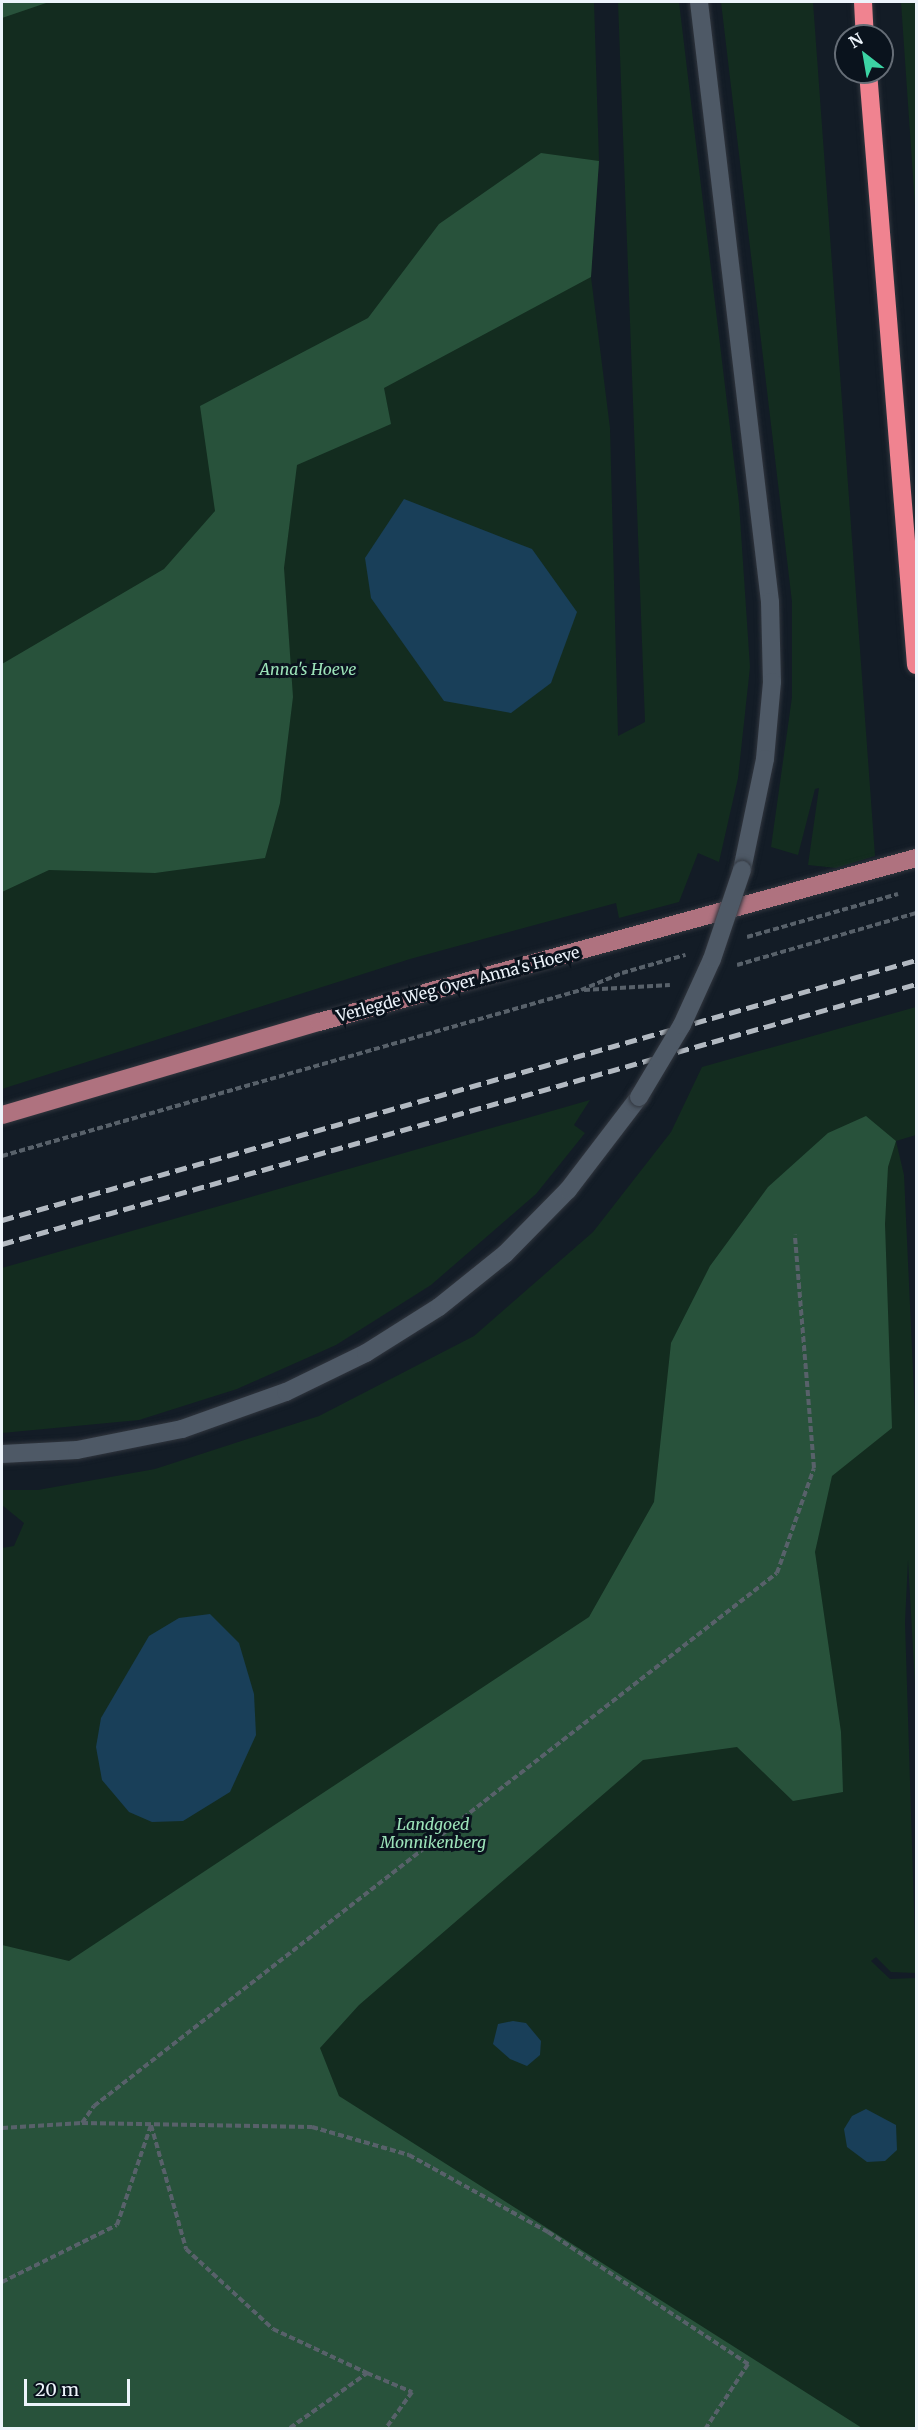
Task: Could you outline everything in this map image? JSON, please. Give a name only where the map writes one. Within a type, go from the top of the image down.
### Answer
[{"type":"highway","points":[[863,2],[864,24]]},
{"type":"highway","points":[[869,84],[916,664]]},
{"type":"main road","name":"Verlegde Weg Over Anna's Hoeve","points":[[2,1115],[319,1022],[916,858]]},
{"type":"lane","points":[[2,1454],[76,1449],[182,1429],[286,1392],[366,1353],[439,1307],[504,1254],[568,1190],[639,1097],[682,1025],[712,959],[742,870],[765,759],[772,682],[770,602],[699,2]]},
{"type":"path","points":[[727,968],[916,913]]},
{"type":"path","points":[[2,1156],[580,990],[682,981]]},
{"type":"path","points":[[82,2123],[94,2106],[777,1573],[814,1467],[795,1235]]},
{"type":"path","points":[[2,2128],[82,2123],[312,2127],[409,2155],[548,2232],[748,2364],[706,2428]]},
{"type":"path","points":[[2,2282],[117,2225],[151,2125]]},
{"type":"path","points":[[151,2125],[186,2248],[273,2329],[412,2392],[386,2428]]},
{"type":"path","points":[[290,2428],[367,2373]]},
{"type":"green space","name":"Anna's Hoeve","points":[[2,2],[594,2],[599,161],[591,277],[610,428],[618,736],[645,722],[618,2],[679,2],[739,503],[750,667],[738,778],[719,862],[698,853],[679,902],[619,918],[616,903],[410,959],[2,1089]]},
{"type":"green space","points":[[2,2],[49,2],[2,18]]},
{"type":"green space","points":[[721,2],[813,2],[875,856],[836,868],[808,865],[819,788],[815,789],[798,855],[771,847],[792,697],[792,602]]},
{"type":"green space","points":[[901,2],[916,2],[916,220]]},
{"type":"green space","points":[[541,153],[599,161],[591,277],[384,388],[391,424],[297,465],[284,568],[293,697],[280,803],[265,858],[155,873],[49,870],[2,892],[2,664],[164,569],[215,511],[200,406],[368,318],[439,224]]},
{"type":"green space","name":"Landgoed Monnikenberg","points":[[916,1007],[916,1135],[896,1141],[904,1175],[916,1436],[916,1703],[908,1560],[905,1622],[916,1973],[891,1972],[876,1957],[871,1961],[890,1979],[916,1978],[916,2428],[2,2428],[2,1548],[14,1546],[24,1523],[2,1505],[2,1490],[38,1490],[155,1469],[319,1416],[474,1336],[593,1232],[671,1132],[702,1067]]},
{"type":"green space","points":[[590,1100],[574,1125],[585,1133],[536,1194],[431,1285],[336,1345],[237,1389],[139,1420],[2,1433],[2,1268]]},
{"type":"green space","points":[[866,1116],[896,1141],[888,1167],[885,1224],[892,1428],[832,1476],[815,1552],[841,1732],[843,1792],[793,1801],[737,1747],[643,1760],[359,2005],[320,2048],[339,2096],[862,2428],[2,2428],[2,1945],[69,1961],[589,1617],[654,1502],[671,1343],[710,1266],[768,1187],[828,1133]]},
{"type":"water","points":[[404,499],[532,549],[577,612],[551,683],[511,713],[444,701],[371,598],[365,558]]},
{"type":"water","points":[[210,1614],[239,1643],[254,1694],[256,1735],[230,1792],[183,1821],[152,1822],[129,1812],[102,1780],[96,1747],[101,1718],[149,1636],[179,1618]]},
{"type":"water","points":[[513,2021],[526,2023],[541,2041],[540,2055],[527,2066],[510,2059],[493,2044],[498,2024]]},
{"type":"water","points":[[866,2109],[896,2125],[897,2150],[885,2161],[867,2162],[847,2147],[844,2129],[852,2116]]},
{"type":"railway","points":[[2,1220],[916,960]]},
{"type":"railway","points":[[2,1244],[916,984]]}]
